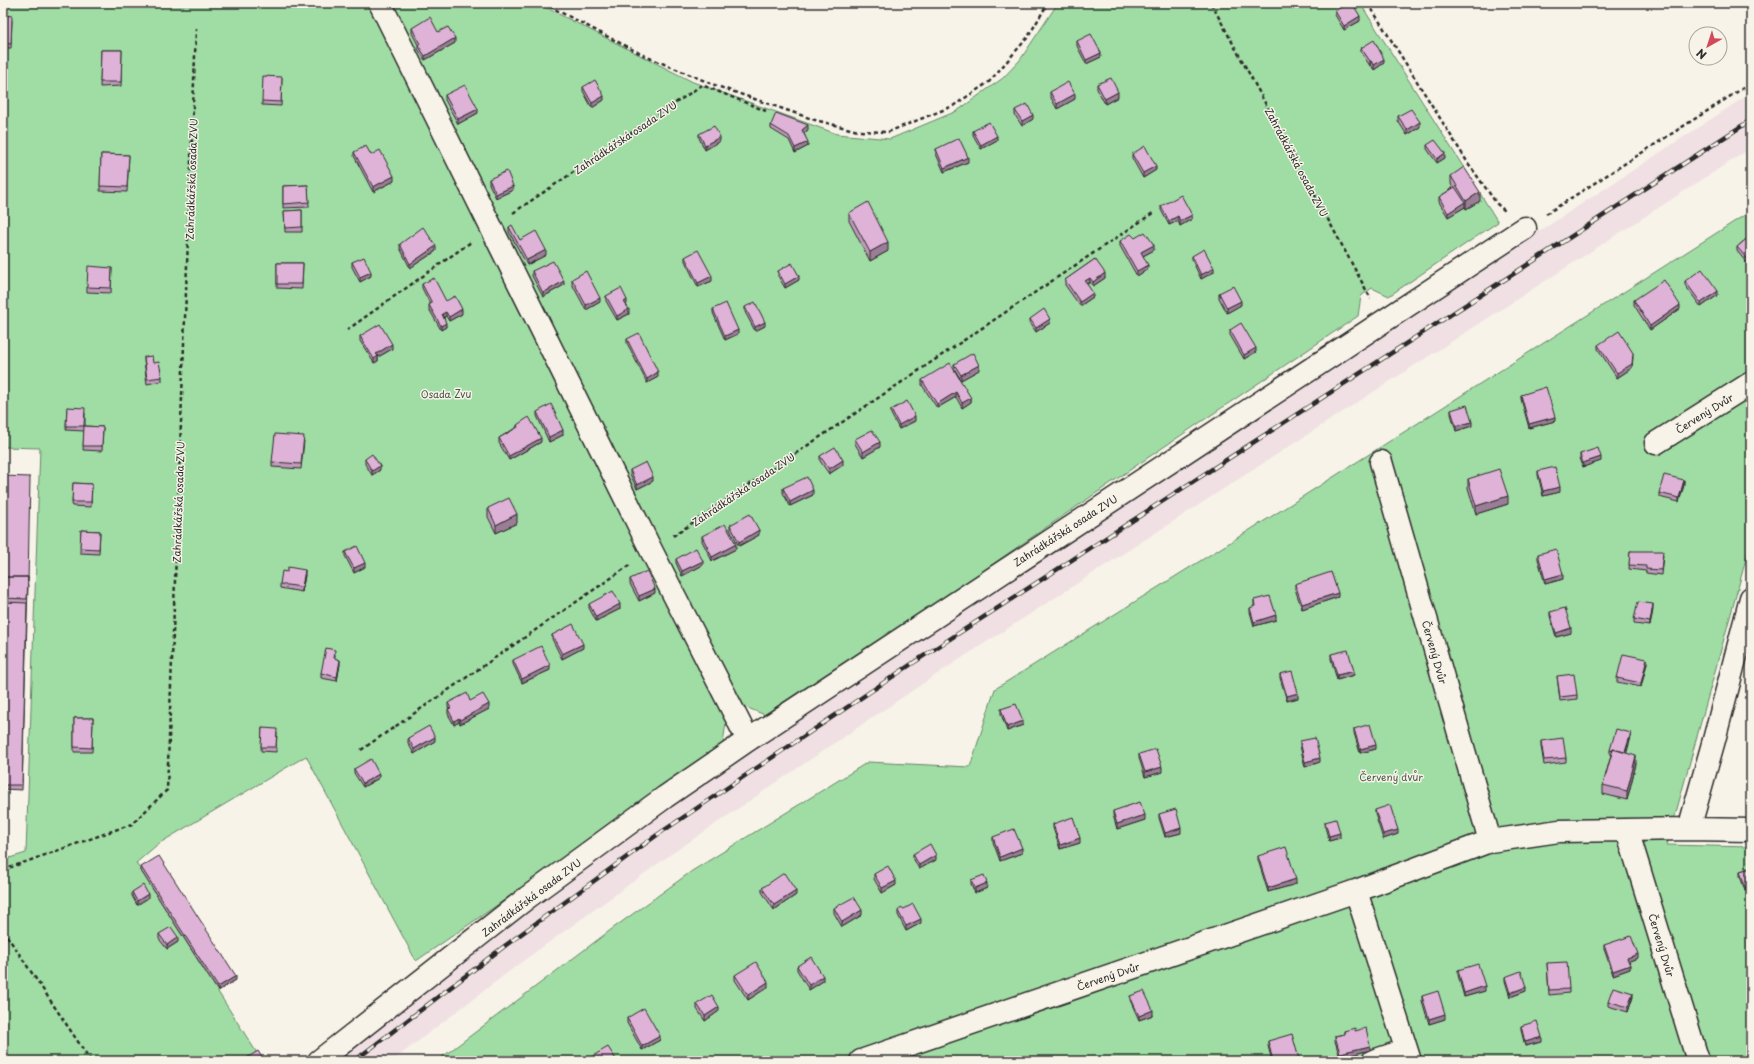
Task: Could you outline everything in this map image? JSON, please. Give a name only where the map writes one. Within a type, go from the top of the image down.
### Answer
[{"type":"street","points":[[380,3],[651,550],[748,740]]},
{"type":"street","name":"Zahrádkářská osada ZVU","points":[[319,1061],[528,897],[665,797],[748,740],[1524,228]]},
{"type":"street","name":"Červený Dvůr","points":[[1656,443],[1751,383]]},
{"type":"street","name":"Červený Dvůr","points":[[1381,462],[1490,841]]},
{"type":"street","points":[[1689,829],[1751,598]]},
{"type":"street","name":"Červený Dvůr","points":[[861,1061],[1356,891],[1490,841],[1559,831],[1689,829],[1751,830]]},
{"type":"street","name":"Červený Dvůr","points":[[1627,830],[1698,1061]]},
{"type":"street","points":[[1356,891],[1408,1056],[1373,1061]]},
{"type":"path","points":[[543,3],[645,56],[717,86],[815,120],[858,131],[888,132],[953,106],[989,82],[1028,37],[1048,3]]},
{"type":"path","name":"Zahrádkářská osada ZVU","points":[[1211,3],[1383,320]]},
{"type":"path","points":[[1368,3],[1476,174],[1497,204],[1524,228],[1751,84]]},
{"type":"path","name":"Zahrádkářská osada ZVU","points":[[3,870],[132,824],[167,790],[196,29]]},
{"type":"path","name":"Zahrádkářská osada ZVU","points":[[348,330],[491,228],[702,85],[766,112]]},
{"type":"path","name":"Zahrádkářská osada ZVU","points":[[361,750],[651,550],[1153,212]]},
{"type":"path","points":[[3,930],[91,1061]]},
{"type":"shaded area","points":[[1751,93],[1751,148],[934,676],[670,855],[519,964],[392,1061],[317,1061],[644,817]]},
{"type":"green space","name":"Osada Zvu","points":[[3,3],[537,3],[693,82],[837,134],[890,139],[957,111],[1003,78],[1020,60],[1058,3],[1360,3],[1498,222],[1389,296],[1372,288],[1361,296],[1358,316],[1140,463],[770,717],[743,706],[727,716],[722,750],[416,961],[306,756],[158,844],[136,863],[262,1061],[3,1061],[3,860],[26,853],[40,448],[3,447]]},
{"type":"green space","name":"Červený dvůr","points":[[1751,211],[1751,541],[1667,845],[1751,847],[1751,1061],[437,1061],[612,929],[692,871],[868,762],[970,767],[995,689],[1269,518]]},
{"type":"building","points":[[1348,3],[1352,3],[1360,16],[1344,26],[1335,11]]},
{"type":"building","points":[[3,15],[12,16],[11,44],[3,43]]},
{"type":"building","points":[[430,17],[438,32],[448,27],[455,38],[425,56],[418,45],[420,44],[412,28]]},
{"type":"building","points":[[1091,34],[1101,53],[1086,60],[1077,41]]},
{"type":"building","points":[[1374,40],[1384,59],[1374,65],[1361,48]]},
{"type":"building","points":[[101,50],[122,50],[121,82],[100,82]]},
{"type":"building","points":[[263,76],[282,77],[281,102],[262,101]]},
{"type":"building","points":[[1111,78],[1118,92],[1105,99],[1097,84]]},
{"type":"building","points":[[595,80],[604,96],[592,103],[583,87]]},
{"type":"building","points":[[1068,82],[1075,94],[1057,104],[1050,92]]},
{"type":"building","points":[[465,85],[478,109],[458,119],[445,95]]},
{"type":"building","points":[[1027,104],[1033,115],[1022,121],[1015,110]]},
{"type":"building","points":[[1411,109],[1420,122],[1407,130],[1398,116]]},
{"type":"building","points":[[776,113],[808,125],[802,130],[808,142],[795,148],[789,136],[771,125]]},
{"type":"building","points":[[989,122],[997,136],[981,145],[973,131]]},
{"type":"building","points":[[714,126],[720,137],[705,145],[699,134]]},
{"type":"building","points":[[959,138],[968,157],[944,168],[936,149]]},
{"type":"building","points":[[1435,140],[1445,153],[1437,159],[1427,145]]},
{"type":"building","points":[[366,146],[371,155],[380,150],[394,176],[373,187],[354,152]]},
{"type":"building","points":[[1145,146],[1156,166],[1143,173],[1132,154]]},
{"type":"building","points":[[101,154],[129,155],[127,187],[100,186]]},
{"type":"building","points":[[1464,167],[1480,192],[1466,201],[1451,176]]},
{"type":"building","points":[[507,171],[513,186],[496,194],[489,179]]},
{"type":"building","points":[[308,185],[309,202],[283,204],[283,186]]},
{"type":"building","points":[[1455,187],[1465,202],[1448,213],[1439,197]]},
{"type":"building","points":[[1181,195],[1192,215],[1180,221],[1178,216],[1169,221],[1161,206]]},
{"type":"building","points":[[868,202],[888,242],[870,252],[849,213]]},
{"type":"building","points":[[302,210],[302,227],[285,228],[284,211]]},
{"type":"building","points":[[512,225],[520,240],[536,231],[546,250],[527,260],[509,227]]},
{"type":"building","points":[[423,227],[436,246],[410,264],[400,244]]},
{"type":"building","points":[[1145,232],[1154,245],[1141,252],[1148,265],[1137,271],[1120,241],[1131,234],[1135,238]]},
{"type":"building","points":[[1751,235],[1751,261],[1750,262],[1737,247]]},
{"type":"building","points":[[1204,249],[1214,268],[1201,275],[1192,256]]},
{"type":"building","points":[[698,250],[712,276],[698,283],[685,257]]},
{"type":"building","points":[[364,257],[371,272],[360,277],[352,262]]},
{"type":"building","points":[[1095,259],[1105,273],[1093,282],[1090,278],[1085,281],[1093,293],[1080,302],[1065,280]]},
{"type":"building","points":[[553,261],[564,281],[543,293],[532,271]]},
{"type":"building","points":[[277,263],[303,263],[302,284],[277,284]]},
{"type":"building","points":[[792,263],[799,276],[785,284],[778,271]]},
{"type":"building","points":[[88,266],[112,268],[111,288],[87,287]]},
{"type":"building","points":[[1702,269],[1718,291],[1701,303],[1685,281]]},
{"type":"building","points":[[586,271],[600,298],[586,305],[572,279]]},
{"type":"building","points":[[434,278],[446,301],[455,296],[462,309],[449,317],[446,312],[442,314],[446,323],[441,326],[429,305],[432,303],[422,284]]},
{"type":"building","points":[[1664,280],[1680,305],[1650,326],[1634,300]]},
{"type":"building","points":[[1233,286],[1241,301],[1227,308],[1219,293]]},
{"type":"building","points":[[621,288],[627,300],[624,302],[629,309],[617,316],[606,296]]},
{"type":"building","points":[[755,302],[765,322],[755,327],[745,307]]},
{"type":"building","points":[[726,303],[738,330],[725,336],[713,309]]},
{"type":"building","points":[[1044,309],[1050,319],[1036,328],[1030,319]]},
{"type":"building","points":[[1241,323],[1256,348],[1244,355],[1230,330]]},
{"type":"building","points":[[380,324],[392,344],[376,354],[378,356],[374,359],[360,336]]},
{"type":"building","points":[[1619,331],[1633,353],[1632,364],[1617,373],[1598,345]]},
{"type":"building","points":[[639,333],[658,372],[647,379],[627,339]]},
{"type":"building","points":[[973,353],[979,365],[961,375],[954,364]]},
{"type":"building","points":[[152,356],[153,363],[159,362],[162,377],[147,379],[144,357]]},
{"type":"building","points":[[950,363],[971,398],[962,403],[956,392],[937,404],[922,380]]},
{"type":"building","points":[[1546,387],[1555,417],[1529,424],[1521,395]]},
{"type":"building","points":[[907,401],[915,416],[899,425],[891,410]]},
{"type":"building","points":[[551,404],[563,430],[549,437],[537,412]]},
{"type":"building","points":[[1467,405],[1472,422],[1456,426],[1451,410]]},
{"type":"building","points":[[67,407],[85,408],[84,426],[66,426]]},
{"type":"building","points":[[529,417],[541,438],[509,456],[499,438],[518,427],[517,425]]},
{"type":"building","points":[[84,426],[103,427],[102,446],[83,446]]},
{"type":"building","points":[[872,430],[880,442],[863,452],[855,439]]},
{"type":"building","points":[[275,434],[304,436],[301,464],[272,462]]},
{"type":"building","points":[[835,447],[843,460],[829,469],[820,456]]},
{"type":"building","points":[[1598,448],[1601,457],[1583,463],[1580,454]]},
{"type":"building","points":[[372,454],[380,466],[372,471],[365,459]]},
{"type":"building","points":[[646,462],[653,477],[637,485],[630,470]]},
{"type":"building","points":[[1555,467],[1560,487],[1543,491],[1538,471]]},
{"type":"building","points":[[1499,469],[1508,496],[1476,506],[1468,479]]},
{"type":"building","points":[[1664,475],[1684,480],[1679,498],[1659,493]]},
{"type":"building","points":[[3,476],[30,477],[28,582],[28,577],[3,577]]},
{"type":"building","points":[[807,477],[813,490],[790,502],[783,488]]},
{"type":"building","points":[[73,483],[92,484],[91,502],[72,502]]},
{"type":"building","points":[[509,498],[517,514],[496,525],[488,508]]},
{"type":"building","points":[[750,514],[759,530],[739,542],[730,525]]},
{"type":"building","points":[[725,524],[736,544],[712,557],[702,536]]},
{"type":"building","points":[[81,530],[100,531],[99,549],[80,548]]},
{"type":"building","points":[[357,546],[365,563],[354,568],[345,552]]},
{"type":"building","points":[[696,548],[703,561],[682,571],[676,559]]},
{"type":"building","points":[[1556,549],[1563,574],[1545,579],[1538,554]]},
{"type":"building","points":[[1630,551],[1663,551],[1661,570],[1646,569],[1646,566],[1629,565]]},
{"type":"building","points":[[288,567],[305,570],[302,587],[280,584],[282,571],[287,572]]},
{"type":"building","points":[[647,571],[655,589],[639,596],[630,579]]},
{"type":"building","points":[[1331,572],[1338,593],[1302,604],[1295,584]]},
{"type":"building","points":[[3,577],[28,577],[27,599],[3,598]]},
{"type":"building","points":[[613,591],[620,604],[596,617],[589,604]]},
{"type":"building","points":[[1270,596],[1276,615],[1254,622],[1250,608],[1255,606],[1254,600]]},
{"type":"building","points":[[3,602],[27,603],[22,785],[3,785]]},
{"type":"building","points":[[1638,602],[1653,604],[1650,622],[1634,619]]},
{"type":"building","points":[[1565,608],[1571,628],[1556,633],[1550,612]]},
{"type":"building","points":[[573,624],[583,644],[562,654],[552,635]]},
{"type":"building","points":[[541,646],[550,665],[522,679],[513,660]]},
{"type":"building","points":[[326,648],[335,650],[334,658],[340,660],[337,677],[321,673]]},
{"type":"building","points":[[1348,650],[1354,671],[1337,675],[1331,654]]},
{"type":"building","points":[[1623,654],[1647,659],[1641,683],[1617,678]]},
{"type":"building","points":[[1292,671],[1298,693],[1287,696],[1280,674]]},
{"type":"building","points":[[1574,674],[1577,695],[1560,697],[1557,676]]},
{"type":"building","points":[[467,693],[470,701],[483,694],[489,704],[460,720],[459,718],[454,721],[448,709],[451,708],[448,703]]},
{"type":"building","points":[[1016,704],[1023,721],[1007,727],[1001,709]]},
{"type":"building","points":[[74,718],[93,718],[92,748],[74,747]]},
{"type":"building","points":[[1370,724],[1376,745],[1360,749],[1354,729]]},
{"type":"building","points":[[429,726],[435,737],[414,749],[408,738]]},
{"type":"building","points":[[262,728],[277,729],[276,747],[261,747]]},
{"type":"building","points":[[1616,729],[1631,733],[1625,752],[1613,749],[1613,751],[1610,750]]},
{"type":"building","points":[[1315,738],[1320,758],[1305,762],[1300,741]]},
{"type":"building","points":[[1563,738],[1566,758],[1544,760],[1541,741]]},
{"type":"building","points":[[1156,749],[1162,767],[1145,772],[1139,754]]},
{"type":"building","points":[[1613,749],[1636,756],[1627,791],[1603,785]]},
{"type":"building","points":[[371,759],[379,774],[363,783],[354,769]]},
{"type":"building","points":[[1140,802],[1145,815],[1117,824],[1113,811]]},
{"type":"building","points":[[1390,805],[1398,830],[1383,834],[1375,810]]},
{"type":"building","points":[[1176,809],[1181,828],[1165,833],[1159,814]]},
{"type":"building","points":[[1073,817],[1080,838],[1060,845],[1053,824]]},
{"type":"building","points":[[1336,819],[1340,833],[1329,836],[1325,822]]},
{"type":"building","points":[[1014,829],[1022,848],[1000,857],[993,837]]},
{"type":"building","points":[[930,844],[936,855],[919,865],[913,854]]},
{"type":"building","points":[[1286,847],[1296,879],[1268,888],[1258,856]]},
{"type":"building","points":[[159,856],[236,976],[218,987],[141,867]]},
{"type":"building","points":[[888,866],[896,881],[882,888],[874,874]]},
{"type":"building","points":[[1751,868],[1751,885],[1745,887],[1740,871]]},
{"type":"building","points":[[784,873],[796,891],[774,905],[762,888]]},
{"type":"building","points":[[984,875],[987,883],[975,888],[971,880]]},
{"type":"building","points":[[143,885],[148,894],[137,901],[132,892]]},
{"type":"building","points":[[854,897],[862,910],[842,922],[834,908]]},
{"type":"building","points":[[913,904],[921,919],[906,926],[898,911],[901,907],[904,909]]},
{"type":"building","points":[[171,927],[178,937],[167,945],[159,934]]},
{"type":"building","points":[[1631,936],[1638,954],[1627,958],[1630,965],[1613,971],[1604,945]]},
{"type":"building","points":[[811,957],[823,976],[809,985],[797,966]]},
{"type":"building","points":[[756,962],[768,982],[748,995],[735,975]]},
{"type":"building","points":[[1567,962],[1569,989],[1549,990],[1547,963]]},
{"type":"building","points":[[1478,964],[1485,986],[1464,993],[1458,970]]},
{"type":"building","points":[[1521,971],[1526,987],[1510,993],[1505,977]]},
{"type":"building","points":[[1613,987],[1633,993],[1628,1007],[1608,1001]]},
{"type":"building","points":[[1144,991],[1153,1010],[1139,1016],[1130,996]]},
{"type":"building","points":[[1438,991],[1445,1014],[1429,1019],[1422,996]]},
{"type":"building","points":[[712,995],[719,1007],[705,1016],[697,1004]]},
{"type":"building","points":[[644,1008],[660,1036],[642,1046],[627,1018]]},
{"type":"building","points":[[1537,1021],[1542,1037],[1525,1042],[1521,1026]]},
{"type":"building","points":[[1355,1028],[1355,1031],[1366,1028],[1370,1046],[1340,1053],[1335,1036],[1345,1034],[1344,1031]]},
{"type":"building","points":[[1292,1034],[1299,1059],[1292,1061],[1273,1061],[1268,1041]]},
{"type":"building","points":[[608,1047],[617,1061],[586,1061],[586,1060]]},
{"type":"building","points":[[258,1051],[264,1061],[247,1061],[245,1059]]},
{"type":"railway","points":[[354,1061],[506,945],[657,835],[922,657],[1751,120]]}]
